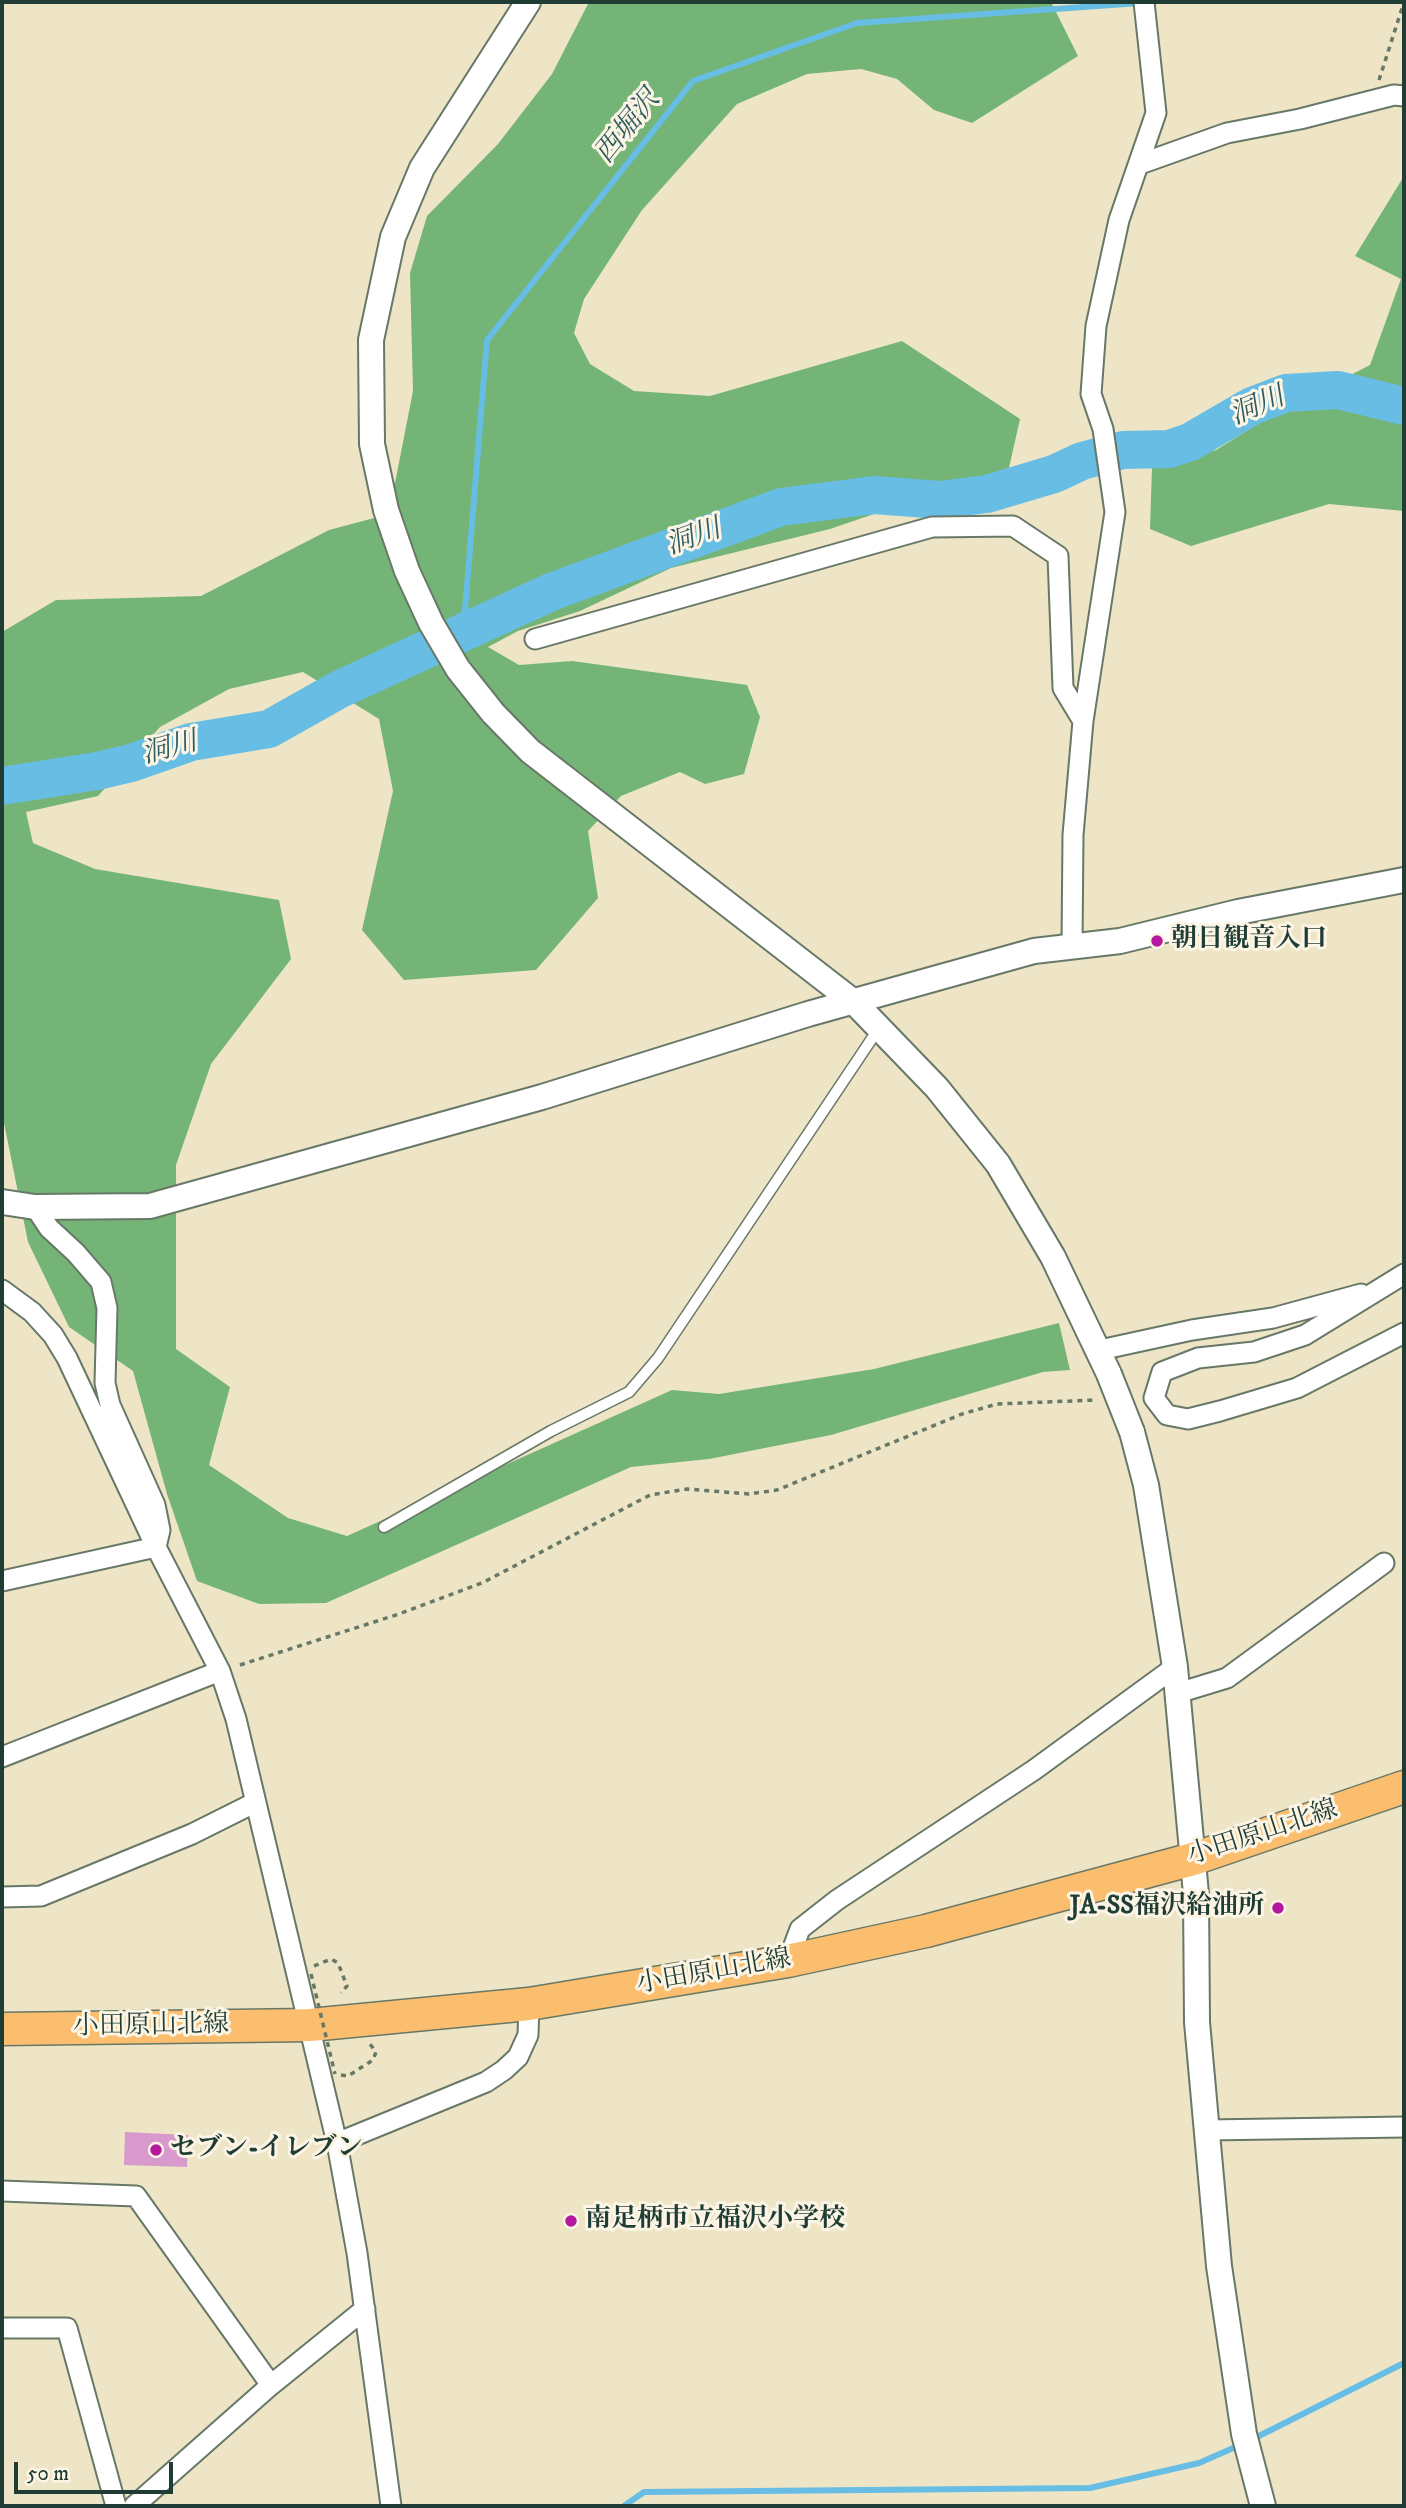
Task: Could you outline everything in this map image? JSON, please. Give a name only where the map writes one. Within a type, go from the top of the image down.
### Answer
[{"type":"main road","name":"小田原山北線","points":[[2,2029],[310,2025],[529,2004],[788,1961],[926,1931],[1193,1859],[1404,1787]]},
{"type":"street","points":[[528,2],[422,168],[393,237],[371,340],[373,444],[386,510],[407,571],[431,623],[458,669],[493,713],[530,751],[579,792],[855,1003],[937,1088],[998,1164],[1053,1257],[1100,1350],[1132,1432],[1146,1485],[1175,1667],[1196,1896],[1198,2022],[1219,2266],[1246,2446],[1263,2506]]},
{"type":"street","points":[[1072,945],[1073,835],[1083,721],[1115,512],[1102,429],[1091,394],[1096,326],[1119,220],[1156,113],[1144,2]]},
{"type":"street","points":[[1140,164],[1227,133],[1394,94],[1404,96]]},
{"type":"street","points":[[535,639],[932,527],[1013,526],[1058,556],[1063,688],[1083,721]]},
{"type":"street","points":[[2,1202],[35,1207],[115,1209],[162,1203],[541,1097],[808,1014],[1034,951],[1120,941],[1238,912],[1404,880]]},
{"type":"street","points":[[35,1207],[49,1228],[76,1252],[101,1282],[107,1308],[105,1383],[110,1405],[155,1504],[160,1530],[156,1547]]},
{"type":"street","points":[[1404,1274],[1305,1335],[1254,1352],[1198,1358],[1162,1372],[1154,1398],[1167,1415],[1188,1419],[1220,1412],[1297,1388],[1404,1334]]},
{"type":"street","points":[[1100,1350],[1192,1330],[1273,1318],[1382,1288]]},
{"type":"street","points":[[2,1290],[32,1312],[53,1335],[67,1358],[156,1547],[220,1671],[236,1719],[254,1803],[304,1976],[310,2025],[328,2072],[365,2309],[386,2504]]},
{"type":"street","points":[[2,1581],[156,1547]]},
{"type":"street","points":[[1178,1693],[1227,1678],[1384,1563]]},
{"type":"street","points":[[788,1961],[800,1929],[836,1900],[1034,1770],[1175,1667]]},
{"type":"street","points":[[2,1758],[220,1671]]},
{"type":"street","points":[[2,1897],[41,1896],[192,1835],[254,1803]]},
{"type":"street","points":[[337,2143],[486,2082],[504,2070],[518,2057],[528,2035],[529,2004]]},
{"type":"street","points":[[1207,2130],[1404,2127]]},
{"type":"street","points":[[2,2191],[136,2196],[271,2385]]},
{"type":"street","points":[[134,2506],[271,2385],[365,2309]]},
{"type":"street","points":[[2,2328],[67,2328],[116,2506]]},
{"type":"lane","points":[[384,1527],[551,1431],[628,1392],[658,1358],[879,1028]]},
{"type":"path","points":[[1372,101],[1404,2]]},
{"type":"path","points":[[220,1671],[399,1614],[482,1583],[650,1495],[687,1489],[749,1494],[777,1490],[962,1414],[996,1405],[1105,1400]]},
{"type":"path","points":[[304,1976],[315,1965],[331,1959],[338,1963],[348,1986],[344,1993],[335,1994]]},
{"type":"path","points":[[304,1976],[326,1995]]},
{"type":"path","points":[[304,1976],[328,2072]]},
{"type":"path","points":[[328,2072],[348,2076],[373,2060],[376,2052],[369,2043],[360,2044]]},
{"type":"path","points":[[328,2072],[334,2054]]},
{"type":"green space","points":[[589,2],[1051,2],[1078,56],[972,123],[934,110],[897,79],[861,69],[807,74],[737,104],[642,210],[584,299],[574,333],[590,364],[634,391],[710,396],[902,341],[1020,419],[1009,468],[830,529],[671,568],[580,611],[518,631],[488,647],[519,665],[572,661],[747,685],[760,717],[744,774],[705,784],[680,772],[621,796],[588,831],[598,898],[536,970],[404,980],[362,930],[393,791],[379,719],[303,672],[229,689],[160,727],[98,796],[26,812],[33,843],[95,869],[279,900],[291,959],[211,1064],[176,1165],[176,1349],[230,1387],[209,1465],[288,1518],[347,1536],[672,1390],[719,1394],[874,1369],[1059,1323],[1070,1370],[1043,1372],[831,1435],[709,1459],[631,1467],[326,1603],[259,1604],[197,1581],[167,1494],[133,1371],[69,1327],[28,1242],[2,1113],[2,632],[56,600],[201,596],[329,530],[389,514],[413,391],[410,273],[427,216],[498,144],[552,74]]},
{"type":"green space","points":[[1404,176],[1404,511],[1329,504],[1191,546],[1150,529],[1152,468],[1216,450],[1269,417],[1370,365],[1401,279],[1355,256]]},
{"type":"building","name":"セブン-イレブン","points":[[125,2132],[188,2135],[187,2167],[124,2165]]},
{"type":"waterway","name":"西堀沢","points":[[463,634],[487,340],[693,81],[857,23],[1154,2]]},
{"type":"waterway","name":"洞川","points":[[2,786],[97,771],[131,763],[191,742],[269,729],[340,689],[551,592],[781,507],[874,495],[940,500],[987,494],[1054,474],[1082,461],[1123,450],[1169,449],[1190,442],[1252,406],[1286,393],[1338,390],[1404,406]]},
{"type":"waterway","points":[[1253,2439],[1404,2363]]},
{"type":"waterway","points":[[624,2506],[644,2492],[1090,2488],[1199,2463],[1240,2445]]},
{"type":"place","name":"朝日観音入口","points":[[1157,941]]},
{"type":"place","name":"JA-SS福沢給油所","points":[[1278,1908]]},
{"type":"place","name":"セブン-イレブン","points":[[156,2150]]},
{"type":"place","name":"南足柄市立福沢小学校","points":[[571,2221]]}]
